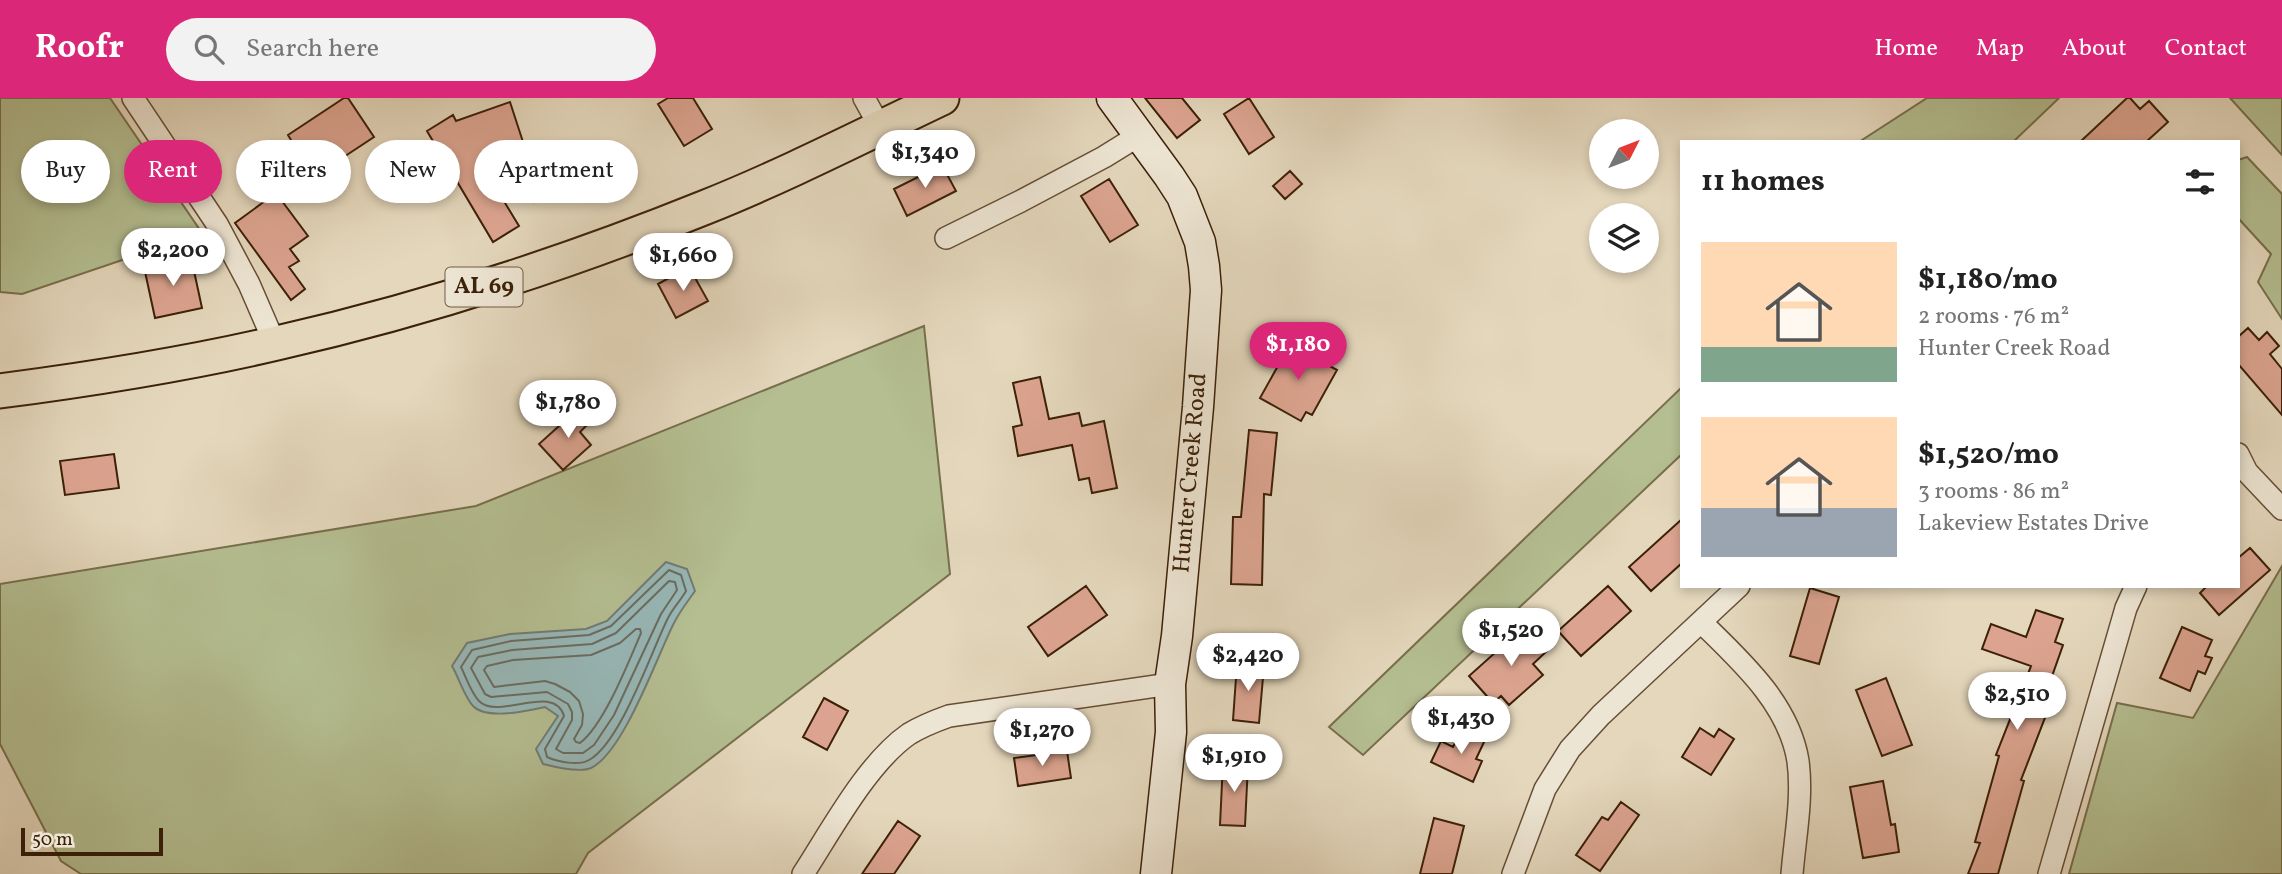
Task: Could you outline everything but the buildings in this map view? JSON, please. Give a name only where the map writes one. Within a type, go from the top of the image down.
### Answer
[{"type":"main road","name":"AL 69","points":[[0,391],[275,344],[449,298],[580,254],[718,202],[942,98]]},
{"type":"main road","name":"Hunter Creek Road","points":[[1112,98],[1182,196],[1200,242],[1206,290],[1198,407],[1177,636],[1170,684],[1171,732],[1156,874]]},
{"type":"street","points":[[133,98],[217,224],[249,284],[275,344]]},
{"type":"street","points":[[864,98],[880,127]]},
{"type":"street","points":[[946,237],[1011,206],[1138,136]]},
{"type":"street","points":[[2241,468],[2282,509]]},
{"type":"street","points":[[1513,874],[1545,789],[1570,749],[1601,715],[1737,588]]},
{"type":"street","points":[[2049,874],[2126,608],[2135,588]]},
{"type":"street","points":[[1702,622],[1743,664],[1770,698],[1783,717],[1791,738],[1798,760],[1799,783],[1792,874]]},
{"type":"street","points":[[803,874],[860,786],[890,751],[908,735],[928,723],[949,716],[1170,684]]},
{"type":"green space","points":[[0,98],[110,98],[139,140],[124,140],[124,203],[182,203],[202,233],[22,294],[0,292]]},
{"type":"green space","points":[[1927,98],[2059,98],[2015,140],[1862,140]]},
{"type":"green space","points":[[2230,98],[2282,98],[2282,155]]},
{"type":"green space","points":[[2247,157],[2282,194],[2282,319],[2258,282],[2271,254],[2240,220],[2240,159]]},
{"type":"green space","points":[[924,326],[950,574],[588,853],[576,874],[81,874],[61,861],[0,744],[0,584],[476,506]]},
{"type":"green space","points":[[1680,389],[1680,456],[1363,755],[1329,727]]},
{"type":"green space","points":[[2282,566],[2282,874],[2069,874],[2117,703],[2193,718]]},
{"type":"water","points":[[666,562],[687,569],[695,591],[674,623],[627,724],[603,759],[591,768],[574,770],[543,764],[536,749],[558,716],[545,707],[497,714],[479,710],[470,702],[452,666],[467,643],[510,634],[586,629],[607,621]]}]
